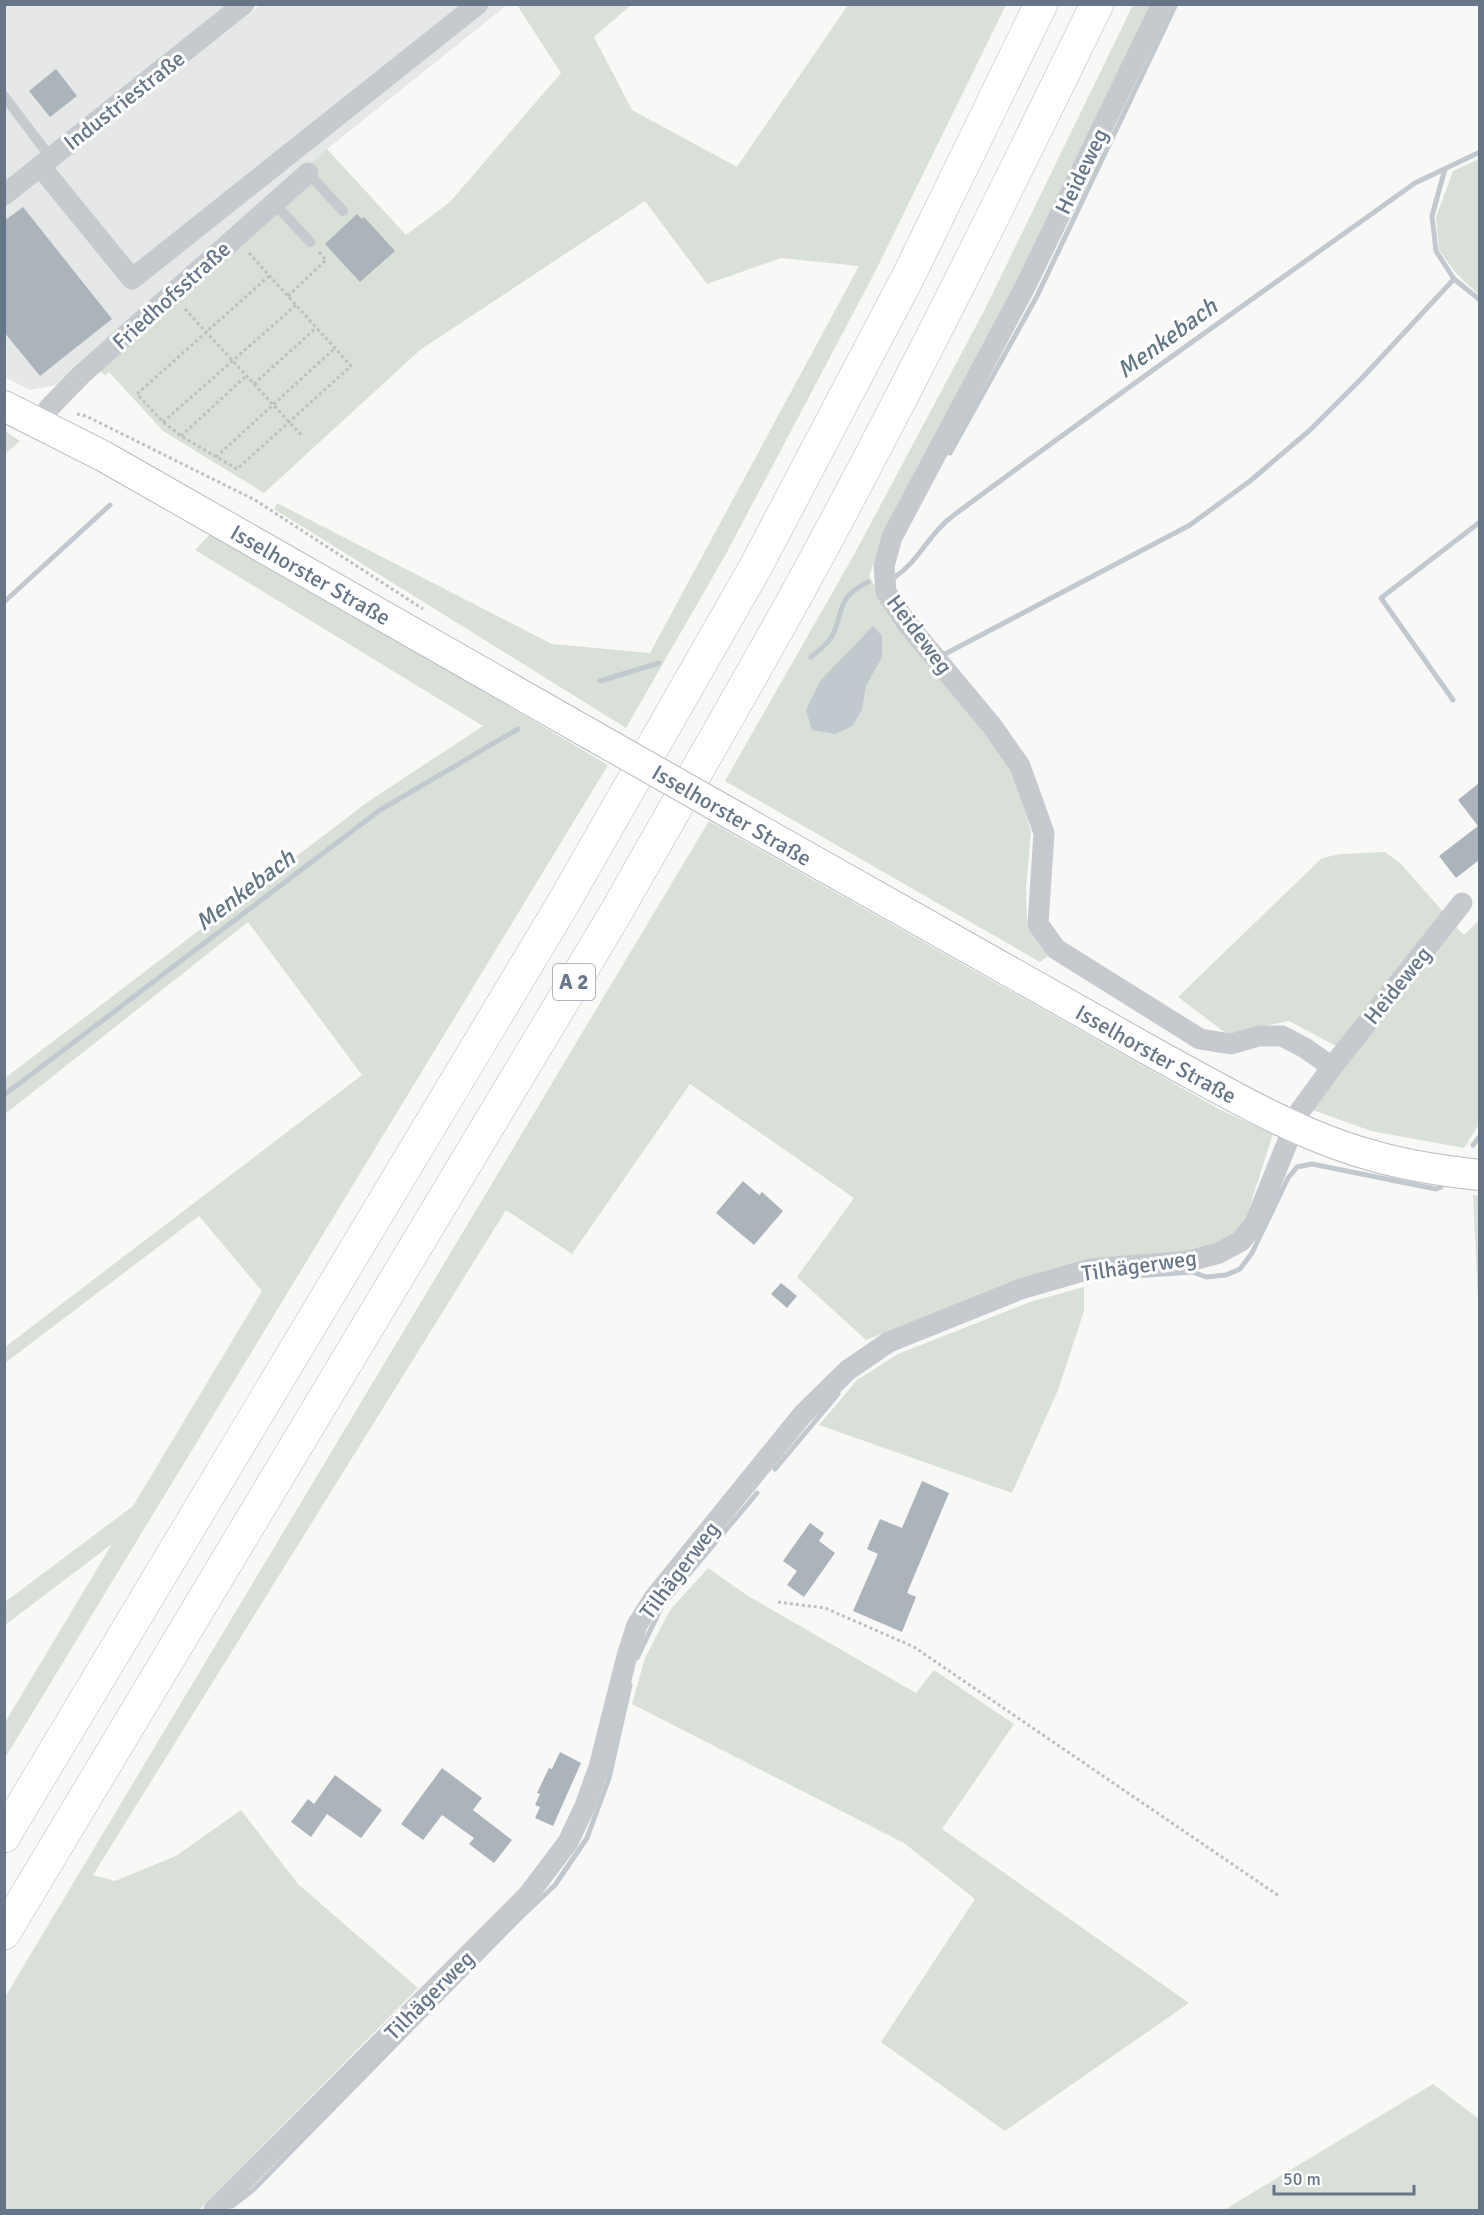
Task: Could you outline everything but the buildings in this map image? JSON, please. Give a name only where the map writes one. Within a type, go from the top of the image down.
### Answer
[{"type":"highway","name":"A 2","points":[[4,1836],[564,902],[755,568],[908,277],[1041,4]]},
{"type":"highway","name":"A 2","points":[[4,1933],[603,934],[799,590],[956,292],[1097,4]]},
{"type":"street","name":"Industriestraße","points":[[4,195],[244,4]]},
{"type":"street","points":[[46,162],[132,279],[478,4]]},
{"type":"street","name":"Heideweg","points":[[1162,4],[1025,287],[892,537],[884,566],[886,592],[908,624],[992,726],[1020,766],[1044,833],[1038,924],[1056,949],[1200,1039],[1231,1044],[1259,1036],[1282,1036],[1305,1048],[1332,1067]]},
{"type":"street","name":"Friedhofsstraße","points":[[42,424],[49,408],[81,375],[308,173]]},
{"type":"street","name":"Isselhorster Straße","points":[[4,406],[103,456],[1181,1068],[1294,1126],[1367,1154],[1449,1172],[1479,1175]]},
{"type":"street","name":"Heideweg","points":[[1294,1126],[1300,1111],[1332,1067],[1462,903]]},
{"type":"street","name":"Tilhägerweg","points":[[214,2211],[528,1895],[568,1842],[585,1806],[598,1767],[637,1625],[654,1598],[803,1414],[848,1370],[869,1354],[889,1342],[944,1318],[1021,1288],[1089,1269],[1189,1261],[1219,1253],[1240,1241],[1255,1222],[1294,1126]]},
{"type":"lane","points":[[4,96],[46,162]]},
{"type":"lane","points":[[308,173],[343,211]]},
{"type":"lane","points":[[274,203],[309,242]]},
{"type":"path","points":[[288,296],[326,260],[309,242]]},
{"type":"path","points":[[245,249],[351,366],[237,469],[181,436],[163,422],[137,394],[269,276]]},
{"type":"path","points":[[171,294],[302,436]]},
{"type":"path","points":[[163,422],[296,304]]},
{"type":"path","points":[[254,384],[316,328]]},
{"type":"path","points":[[216,457],[335,348]]},
{"type":"path","points":[[181,436],[246,375]]},
{"type":"path","points":[[119,432],[255,500],[426,611]]},
{"type":"path","points":[[778,1602],[825,1608],[914,1647],[1279,1896]]},
{"type":"shaded area","points":[[5,5],[227,5],[5,181]]},
{"type":"shaded area","points":[[260,5],[507,5],[327,149],[91,360],[57,385],[30,390],[5,377],[5,207]]},
{"type":"shaded area","points":[[517,5],[631,5],[594,37],[632,110],[737,167],[848,5],[1006,5],[875,272],[727,552],[626,728],[274,509],[277,503],[552,644],[650,653],[859,266],[781,258],[707,284],[645,201],[420,350],[264,493],[163,431],[109,372],[105,376],[91,360],[327,149],[406,235],[450,202],[561,73]]},
{"type":"shaded area","points":[[1133,5],[1153,5],[1020,282],[885,530],[869,576],[881,597],[1013,771],[1031,832],[1026,888],[1027,924],[1050,955],[1040,962],[725,781],[855,553],[984,311]]},
{"type":"shaded area","points":[[1479,159],[1479,295],[1455,272],[1439,250],[1436,217],[1453,171]]},
{"type":"shaded area","points":[[5,431],[20,441],[4,454]]},
{"type":"shaded area","points":[[213,531],[608,765],[5,1758],[4,1724],[112,1544],[5,1625],[5,1602],[133,1506],[262,1291],[199,1216],[5,1363],[5,1347],[362,1075],[248,922],[5,1114],[5,1078],[369,801],[483,726],[195,550]]},
{"type":"shaded area","points":[[873,626],[882,636],[882,657],[866,686],[862,710],[852,726],[835,734],[812,730],[806,710],[820,681]]},
{"type":"shaded area","points":[[709,821],[1221,1110],[1273,1134],[1247,1215],[1235,1233],[1216,1248],[1020,1281],[866,1340],[797,1277],[854,1198],[690,1084],[572,1254],[506,1210],[93,1875],[115,1881],[176,1856],[241,1810],[298,1884],[418,1988],[199,2210],[5,2210],[5,1997]]},
{"type":"shaded area","points":[[1385,852],[1401,864],[1446,915],[1338,1047],[1289,1021],[1227,1034],[1178,997],[1322,858],[1341,854]]},
{"type":"shaded area","points":[[1479,920],[1479,1124],[1464,1148],[1371,1131],[1313,1110],[1319,1092],[1455,926],[1464,935]]},
{"type":"shaded area","points":[[1473,1195],[1479,1196],[1479,1320]]},
{"type":"shaded area","points":[[1084,1287],[1084,1311],[1058,1390],[1012,1493],[819,1425],[857,1380],[898,1354],[1030,1302]]},
{"type":"shaded area","points":[[708,1568],[748,1596],[916,1693],[934,1670],[1014,1724],[942,1829],[1189,2003],[1005,2131],[881,2042],[975,1899],[904,1843],[632,1704],[645,1658],[670,1610]]},
{"type":"shaded area","points":[[1433,2084],[1479,2119],[1479,2210],[1224,2210]]},
{"type":"waterway","points":[[950,453],[1037,296],[1176,4]]},
{"type":"waterway","name":"Menkebach","points":[[895,577],[911,563],[938,530],[954,515],[1068,431],[1415,183],[1480,152]]},
{"type":"waterway","points":[[945,654],[1190,525],[1250,481],[1309,431],[1454,279],[1436,251],[1432,216],[1445,169]]},
{"type":"waterway","points":[[1454,279],[1480,300]]},
{"type":"waterway","points":[[4,602],[110,505]]},
{"type":"waterway","points":[[1453,700],[1381,598],[1480,522]]},
{"type":"waterway","name":"Menkebach","points":[[811,657],[830,639],[846,599],[868,582]]},
{"type":"waterway","name":"Menkebach","points":[[600,681],[659,663]]},
{"type":"waterway","name":"Menkebach","points":[[4,1095],[380,810],[518,729]]},
{"type":"waterway","points":[[1473,1145],[1480,1136]]},
{"type":"waterway","points":[[1134,1276],[1193,1272],[1206,1277],[1226,1275],[1240,1269],[1252,1253],[1288,1178],[1297,1167],[1312,1164],[1436,1189],[1441,1187]]},
{"type":"waterway","points":[[775,1469],[838,1394]]},
{"type":"waterway","points":[[637,1658],[662,1606],[757,1493]]},
{"type":"waterway","points":[[232,2206],[253,2190],[555,1885],[587,1838],[609,1778],[630,1685]]}]
